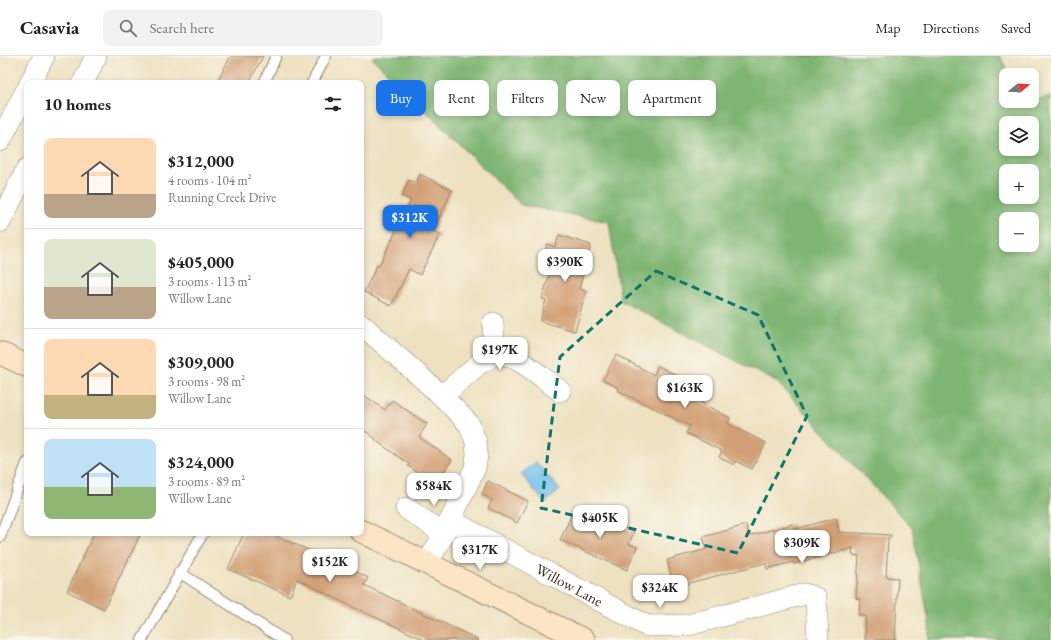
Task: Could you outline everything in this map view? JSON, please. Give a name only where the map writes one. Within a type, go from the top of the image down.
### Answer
[{"type":"street","points":[[32,80],[44,56]]},
{"type":"street","points":[[84,80],[96,56]]},
{"type":"street","points":[[0,142],[24,95]]},
{"type":"street","points":[[0,222],[24,175]]},
{"type":"street","points":[[493,323],[494,342],[498,353]]},
{"type":"street","points":[[364,327],[442,396],[469,424],[476,442],[477,455],[475,468],[447,527],[427,564]]},
{"type":"street","points":[[0,353],[24,365]]},
{"type":"street","points":[[442,396],[480,363],[498,353],[509,355],[560,391]]},
{"type":"street","points":[[406,508],[447,527]]},
{"type":"street","name":"Willow Lane","points":[[447,527],[647,626],[688,625],[805,594],[816,598],[818,640]]},
{"type":"street","points":[[364,532],[558,631],[584,640]]},
{"type":"lane","points":[[265,80],[276,56]]},
{"type":"lane","points":[[314,80],[326,56]]},
{"type":"lane","points":[[0,537],[24,471]]},
{"type":"lane","points":[[142,640],[201,536]]},
{"type":"lane","points":[[180,572],[284,640]]},
{"type":"highlighted area","points":[[656,271],[758,315],[807,416],[738,553],[541,508],[560,357]]},
{"type":"green space","points":[[374,56],[1000,56],[1006,68],[999,68],[999,108],[1039,108],[1039,99],[1051,96],[1051,640],[929,640],[929,622],[912,528],[777,382],[621,301],[609,222],[521,205],[426,111],[426,80],[394,80],[372,58]]},
{"type":"water","points":[[536,462],[560,490],[545,503],[521,474]]},
{"type":"building","points":[[231,56],[263,56],[251,80],[218,80]]},
{"type":"building","points":[[420,174],[452,190],[433,231],[440,234],[420,275],[409,269],[391,306],[364,292],[377,265],[379,266],[411,200],[402,196],[409,180],[416,183]]},
{"type":"building","points":[[559,235],[591,245],[579,289],[586,291],[575,331],[540,321],[546,300],[542,299],[553,262],[543,259],[547,244],[555,247]]},
{"type":"building","points":[[616,355],[654,375],[658,366],[700,387],[694,399],[730,418],[728,424],[766,443],[752,469],[735,461],[734,465],[719,457],[722,451],[686,433],[690,426],[617,390],[619,388],[603,380]]},
{"type":"building","points":[[364,395],[385,410],[392,400],[427,424],[419,437],[452,460],[435,484],[408,466],[409,464],[375,440],[376,439],[364,430]]},
{"type":"building","points":[[488,481],[528,501],[517,523],[488,508],[492,500],[482,494]]},
{"type":"building","points":[[587,511],[634,532],[629,544],[637,547],[627,570],[560,540],[573,512],[584,517]]},
{"type":"building","points":[[836,518],[839,532],[891,535],[891,537],[888,538],[886,577],[898,578],[895,640],[865,640],[866,616],[859,615],[860,599],[856,598],[859,556],[852,555],[853,548],[794,564],[793,562],[767,569],[765,563],[674,587],[667,560],[707,549],[703,537],[746,525],[749,536],[793,524],[795,529]]},
{"type":"building","points":[[93,536],[140,536],[104,609],[67,591]]},
{"type":"building","points":[[243,536],[276,536],[318,554],[319,552],[368,578],[364,585],[479,640],[425,640],[297,579],[290,596],[228,569]]}]
